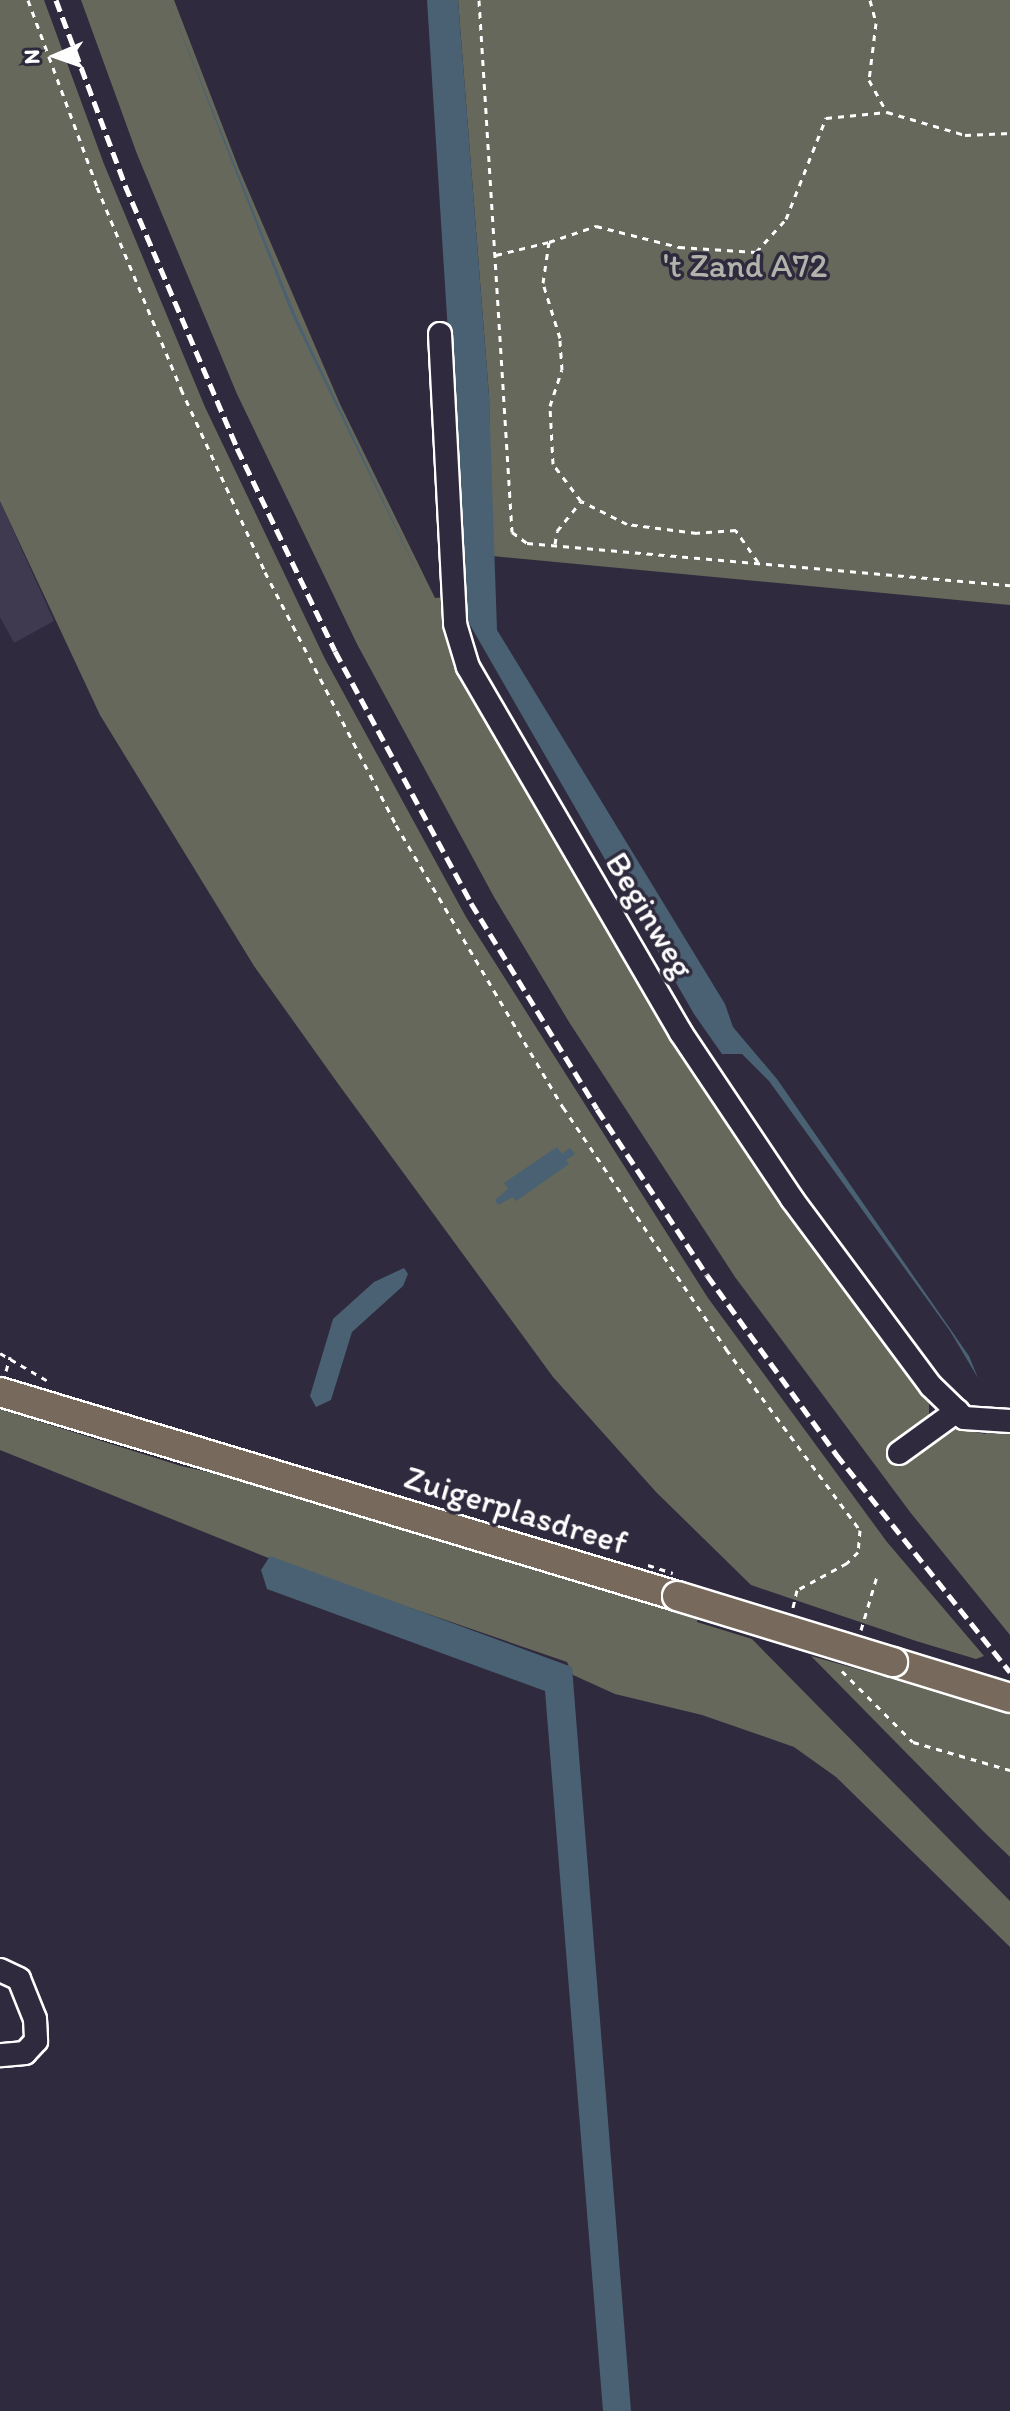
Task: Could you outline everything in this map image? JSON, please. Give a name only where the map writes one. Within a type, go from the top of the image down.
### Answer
[{"type":"main road","name":"Zuigerplasdreef","points":[[3,1381],[677,1596],[1010,1698]]},
{"type":"lane","name":"Beginweg","points":[[440,334],[455,624],[468,667],[566,842],[731,1113],[898,1344],[957,1411]]},
{"type":"lane","points":[[899,1453],[957,1411],[964,1418],[1010,1421]]},
{"type":"lane","points":[[0,1970],[19,1979],[35,2019],[36,2041],[25,2053],[0,2055]]},
{"type":"path","points":[[28,0],[97,187],[181,389],[265,572],[396,825],[563,1107],[726,1349],[860,1530],[860,1547],[847,1563],[794,1594],[795,1613]]},
{"type":"path","points":[[479,0],[512,532],[527,543],[1010,585]]},
{"type":"path","points":[[870,0],[876,23],[869,80],[887,112]]},
{"type":"path","points":[[496,255],[596,226],[679,247],[756,252],[786,219],[826,118],[887,112],[965,135],[1010,133]]},
{"type":"path","points":[[549,242],[543,283],[560,338],[562,370],[550,406],[553,464],[581,501],[627,524],[697,533],[736,530],[759,564]]},
{"type":"path","points":[[555,544],[557,531],[581,501]]},
{"type":"path","points":[[3,1381],[10,1357]]},
{"type":"path","points":[[861,1630],[877,1576]]},
{"type":"path","points":[[836,1663],[913,1742],[1010,1770]]},
{"type":"shaded area","points":[[0,501],[54,621],[14,643],[0,617]]},
{"type":"green space","points":[[0,0],[44,0],[104,164],[205,407],[325,659],[466,917],[708,1298],[887,1542],[984,1656],[976,1659],[916,1641],[751,1585],[656,1492],[553,1377],[339,1085],[254,966],[100,715],[0,501]]},
{"type":"green space","points":[[81,0],[174,0],[239,169],[340,404],[435,598],[448,597],[451,624],[442,627],[447,642],[625,955],[724,1118],[929,1398],[929,1422],[985,1434],[997,1427],[1010,1428],[1010,1635],[910,1512],[735,1277],[569,1022],[494,897],[357,644],[237,394],[137,154]]},
{"type":"green space","name":"'t Zand A72","points":[[458,0],[1010,0],[1010,605],[492,556],[489,396]]},
{"type":"green space","points":[[0,1409],[181,1466],[290,1490],[698,1617],[697,1622],[752,1639],[1010,1901],[1010,1947],[836,1777],[794,1747],[702,1715],[615,1694],[573,1675],[567,1662],[286,1565],[0,1450]]},
{"type":"green space","points":[[811,1656],[1010,1712],[1010,1857],[984,1832]]},
{"type":"water","points":[[168,0],[295,314],[428,595],[292,315]]},
{"type":"water","points":[[427,0],[458,0],[489,396],[497,630],[725,1004],[733,1027],[777,1079],[969,1356],[978,1378],[950,1331],[769,1081],[742,1054],[722,1054],[694,1014],[466,618]]},
{"type":"water","points":[[557,1147],[562,1154],[570,1148],[575,1154],[566,1160],[569,1164],[516,1201],[513,1197],[498,1205],[495,1200],[508,1189],[504,1183]]},
{"type":"water","points":[[404,1268],[408,1274],[403,1286],[352,1332],[331,1400],[316,1407],[310,1396],[333,1319],[374,1282]]},
{"type":"water","points":[[270,1556],[572,1667],[631,2411],[603,2411],[545,1691],[267,1589],[261,1570]]},
{"type":"railway","points":[[56,0],[125,185],[237,448],[335,651],[471,903],[597,1109],[707,1275],[836,1454],[1010,1672]]}]
